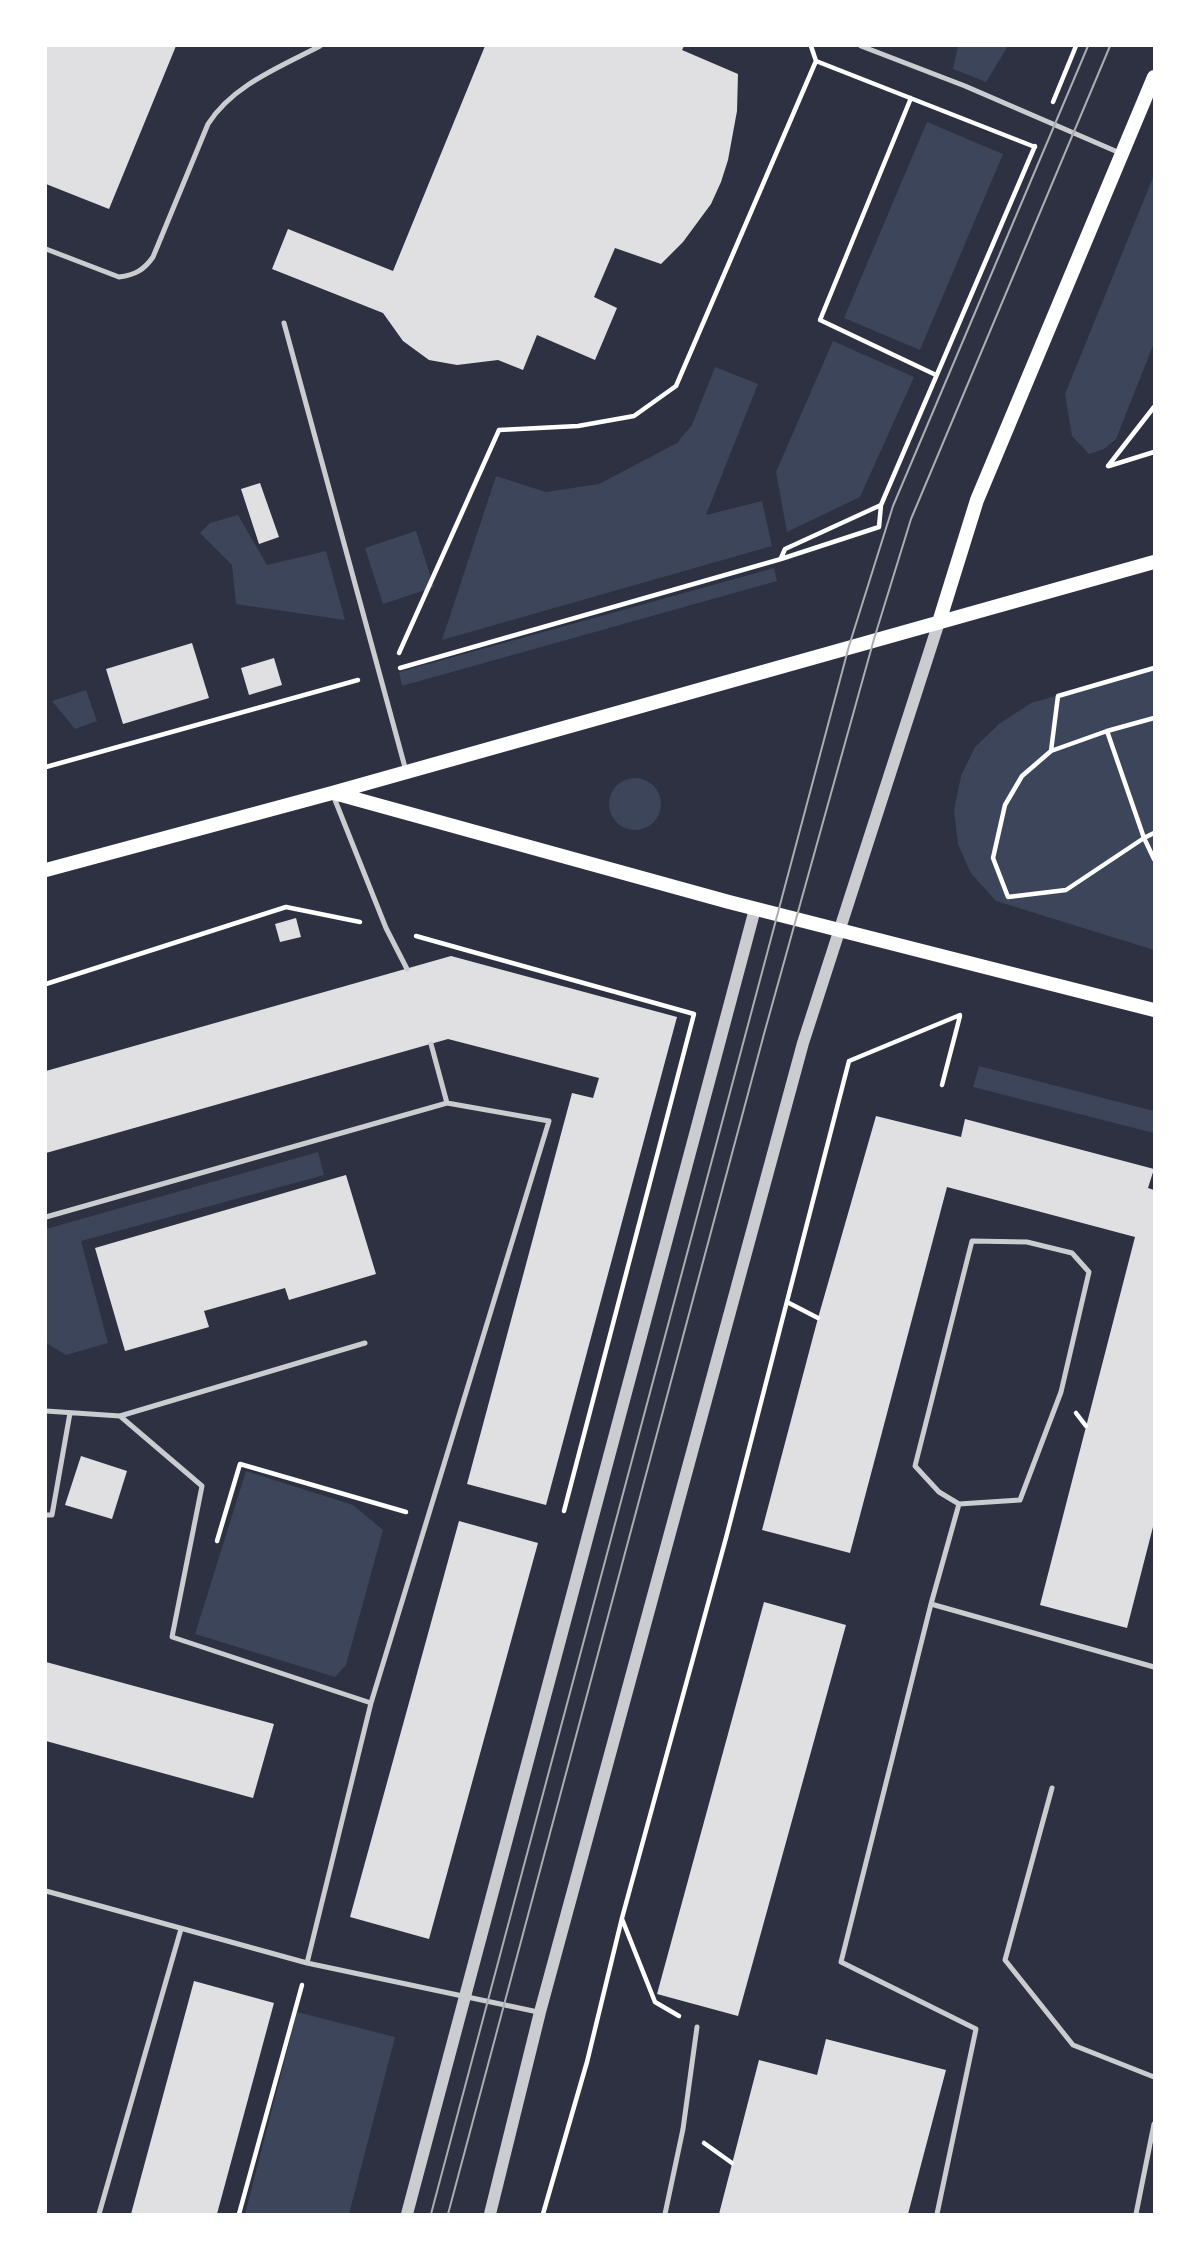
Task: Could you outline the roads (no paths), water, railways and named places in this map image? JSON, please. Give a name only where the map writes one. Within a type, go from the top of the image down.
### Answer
[{"type":"main road","points":[[939,622],[977,500],[1154,77]]},
{"type":"main road","points":[[46,870],[332,793],[1154,562]]},
{"type":"main road","points":[[332,793],[755,909],[1154,1010]]},
{"type":"street","points":[[490,2214],[541,2012],[803,1043],[939,622]]},
{"type":"street","points":[[407,2214],[755,909]]},
{"type":"lane","points":[[46,249],[119,277],[131,276],[147,266],[214,115],[242,89],[320,46]]},
{"type":"lane","points":[[861,46],[965,86],[1122,154]]},
{"type":"lane","points":[[284,323],[405,771]]},
{"type":"lane","points":[[332,793],[386,928],[407,969]]},
{"type":"lane","points":[[430,1044],[447,1103]]},
{"type":"lane","points":[[46,1217],[447,1103],[549,1121],[371,1703],[307,1964]]},
{"type":"lane","points":[[972,1241],[1027,1242],[1072,1253],[1090,1272],[1061,1392],[1020,1500],[959,1504],[939,1492],[915,1466],[972,1241]]},
{"type":"lane","points":[[46,1411],[120,1416],[365,1343]]},
{"type":"lane","points":[[46,1515],[52,1515],[70,1413]]},
{"type":"lane","points":[[120,1416],[202,1486],[172,1637],[371,1703]]},
{"type":"lane","points":[[937,2214],[976,2029],[841,1962],[931,1604],[959,1504]]},
{"type":"lane","points":[[931,1604],[1154,1667]]},
{"type":"lane","points":[[1052,1788],[1005,1960],[1073,2045],[1154,2077]]},
{"type":"lane","points":[[46,1891],[307,1964],[541,2012]]},
{"type":"lane","points":[[99,2214],[181,1929]]},
{"type":"lane","points":[[665,2214],[683,2129],[697,2027]]},
{"type":"lane","points":[[1136,2214],[1154,2124]]},
{"type":"tram line","points":[[431,2214],[849,646],[893,506],[1088,46]]},
{"type":"tram line","points":[[448,2214],[764,1034],[874,639],[911,519],[1110,46]]}]
